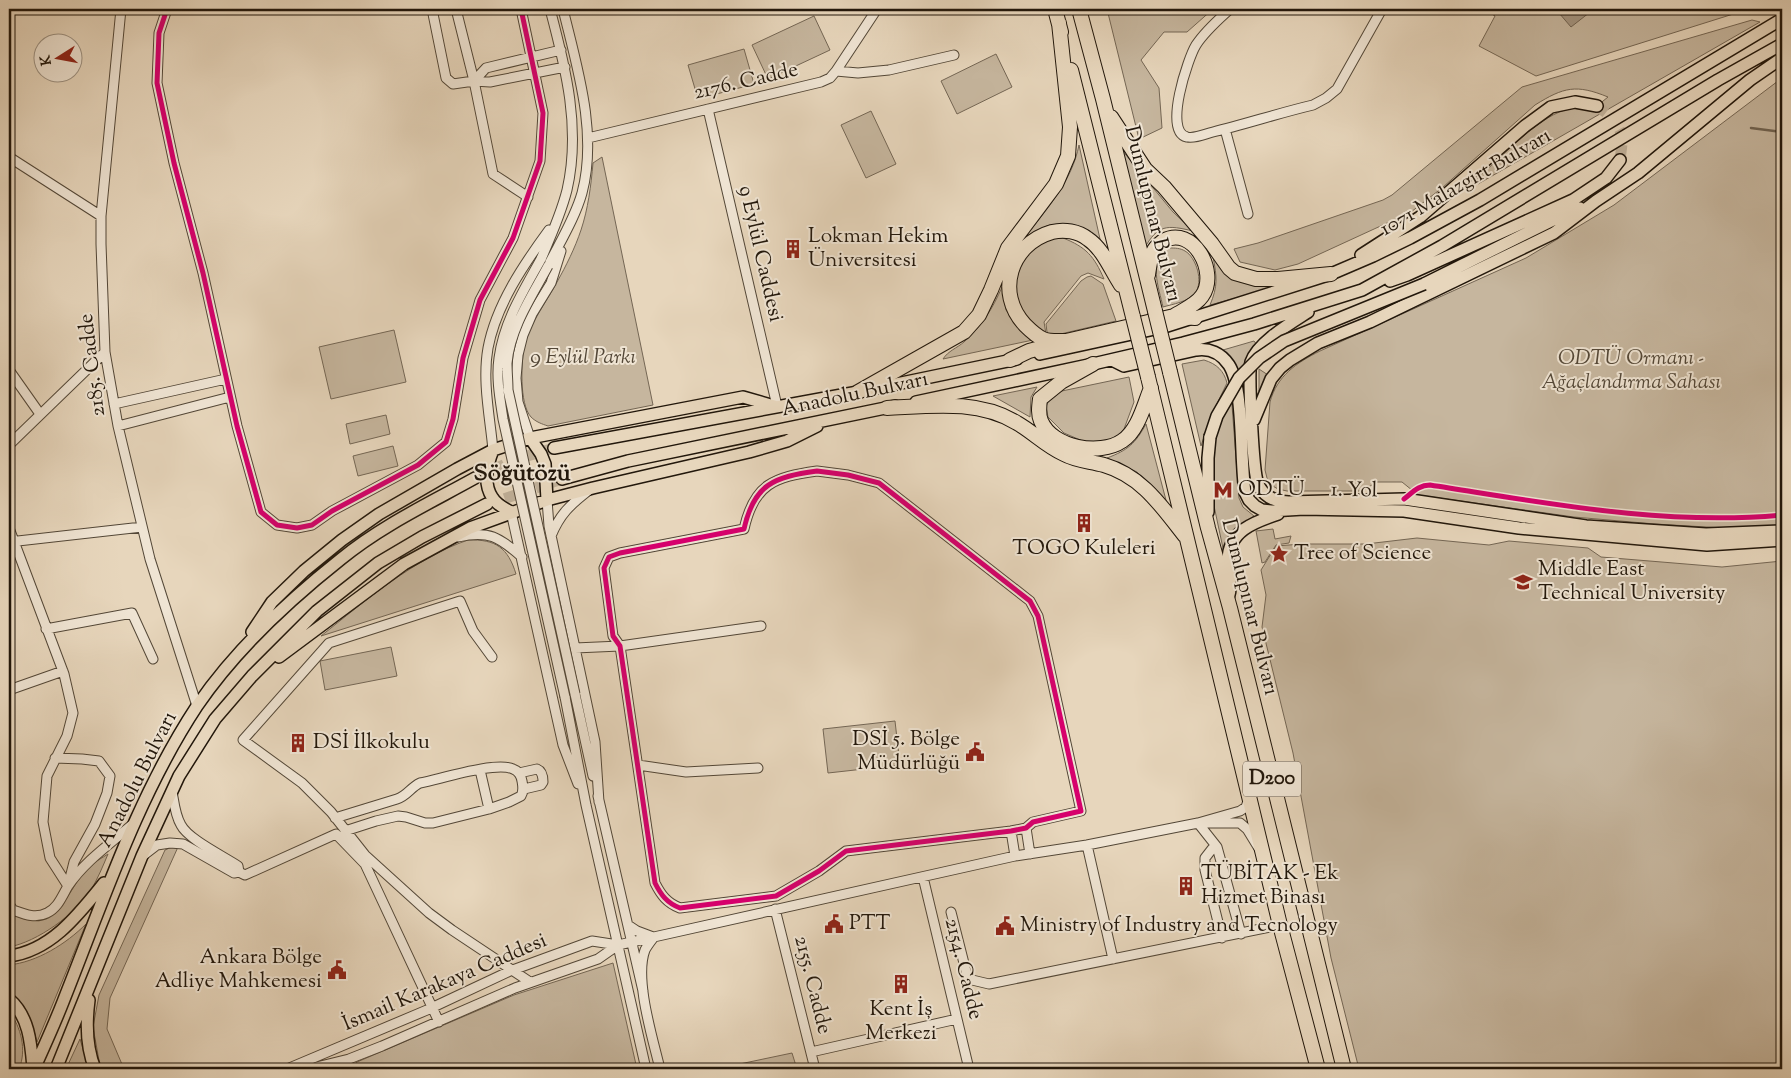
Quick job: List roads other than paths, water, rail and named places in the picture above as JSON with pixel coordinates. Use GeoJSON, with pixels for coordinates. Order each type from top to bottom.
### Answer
{"type":"FeatureCollection","features":[{"type":"Feature","properties":{"kind":"highway","name":"Dumlupınar Bulvarı"},"geometry":{"type":"LineString","coordinates":[[1055,9],[1189,541],[1280,925],[1318,1069]]}},
{"type":"Feature","properties":{"kind":"highway","name":"Dumlupınar Bulvarı"},"geometry":{"type":"LineString","coordinates":[[1079,9],[1344,1069]]}},
{"type":"Feature","properties":{"kind":"highway"},"geometry":{"type":"LineString","coordinates":[[858,392],[964,332],[979,315],[1008,248],[1056,184],[1068,156],[1070,127],[1059,24]]}},
{"type":"Feature","properties":{"kind":"highway"},"geometry":{"type":"LineString","coordinates":[[1105,107],[1146,169],[1164,187],[1229,268],[1256,279],[1331,274]]}},
{"type":"Feature","properties":{"kind":"highway"},"geometry":{"type":"LineString","coordinates":[[1066,341],[1044,339],[1036,335],[1018,317],[1011,300],[1009,280],[1015,260],[1027,244],[1040,236],[1058,231],[1075,232],[1088,239],[1098,249],[1128,298]]}},
{"type":"Feature","properties":{"kind":"highway"},"geometry":{"type":"LineString","coordinates":[[1010,360],[1029,351],[1066,341],[1174,316],[1196,303],[1205,292],[1206,273],[1199,251],[1192,244],[1180,238],[1166,240],[1158,245],[1152,253],[1147,278]]}},
{"type":"Feature","properties":{"kind":"highway"},"geometry":{"type":"LineString","coordinates":[[1174,316],[1195,318]]}},
{"type":"Feature","properties":{"kind":"highway"},"geometry":{"type":"LineString","coordinates":[[1093,364],[1061,382],[1040,399],[1038,412],[1041,423],[1064,442],[1080,448],[1094,450],[1122,442],[1131,434],[1150,383]]}},
{"type":"Feature","properties":{"kind":"highway"},"geometry":{"type":"LineString","coordinates":[[887,408],[956,405],[979,408],[1002,415],[1017,423],[1049,447],[1065,455],[1120,471],[1138,482],[1158,500],[1189,541]]}},
{"type":"Feature","properties":{"kind":"main road","name":"1071 Malazgirt Bulvarı"},"geometry":{"type":"LineString","coordinates":[[1147,331],[1195,318],[1331,274],[1373,256],[1442,221],[1782,19]]}},
{"type":"Feature","properties":{"kind":"main road","name":"1071 Malazgirt Bulvarı"},"geometry":{"type":"LineString","coordinates":[[1155,349],[1217,334],[1362,290],[1442,246],[1718,80],[1782,44]]}},
{"type":"Feature","properties":{"kind":"main road"},"geometry":{"type":"LineString","coordinates":[[1253,424],[1271,379],[1290,360],[1318,343],[1370,322],[1554,234],[1596,201],[1638,173],[1750,80],[1782,58]]}},
{"type":"Feature","properties":{"kind":"main road"},"geometry":{"type":"LineString","coordinates":[[1331,274],[1420,217],[1525,126],[1551,107],[1575,102],[1597,106]]}},
{"type":"Feature","properties":{"kind":"main road"},"geometry":{"type":"LineString","coordinates":[[1362,290],[1407,275],[1572,200],[1606,178],[1620,160]]}},
{"type":"Feature","properties":{"kind":"main road"},"geometry":{"type":"LineString","coordinates":[[1208,528],[1208,458],[1210,436],[1217,416],[1239,378],[1249,367],[1284,341],[1424,284],[1555,219],[1596,201]]}},
{"type":"Feature","properties":{"kind":"main road"},"geometry":{"type":"LineString","coordinates":[[1285,505],[1268,497],[1259,485],[1256,476],[1250,387],[1251,361],[1260,349],[1280,331],[1319,304]]}},
{"type":"Feature","properties":{"kind":"main road","name":"Anadolu Bulvarı"},"geometry":{"type":"LineString","coordinates":[[554,448],[858,392],[1147,331]]}},
{"type":"Feature","properties":{"kind":"main road"},"geometry":{"type":"LineString","coordinates":[[1207,349],[1217,334]]}},
{"type":"Feature","properties":{"kind":"main road","name":"Anadolu Bulvarı"},"geometry":{"type":"LineString","coordinates":[[562,479],[614,464],[887,408],[1155,349]]}},
{"type":"Feature","properties":{"kind":"main road"},"geometry":{"type":"LineString","coordinates":[[1112,360],[1124,366],[1207,349],[1224,359],[1230,366],[1236,388],[1240,416],[1244,482],[1249,500],[1262,510],[1285,505]]}},
{"type":"Feature","properties":{"kind":"main road"},"geometry":{"type":"LineString","coordinates":[[240,651],[272,602],[304,571],[342,540],[388,509],[493,450],[530,438],[743,397],[777,406]]}},
{"type":"Feature","properties":{"kind":"main road"},"geometry":{"type":"LineString","coordinates":[[252,676],[322,627],[365,591],[404,564],[470,528],[547,500],[749,452],[787,441],[832,419]]}},
{"type":"Feature","properties":{"kind":"main road"},"geometry":{"type":"LineString","coordinates":[[530,438],[541,454],[545,464],[547,500]]}},
{"type":"Feature","properties":{"kind":"main road"},"geometry":{"type":"LineString","coordinates":[[493,450],[487,469],[492,498],[500,506],[511,512]]}},
{"type":"Feature","properties":{"kind":"main road","name":"Anadolu Bulvarı"},"geometry":{"type":"LineString","coordinates":[[34,1069],[62,1004],[112,874],[135,822],[158,774],[197,706],[240,651],[294,599],[342,558],[376,534],[475,478]]}},
{"type":"Feature","properties":{"kind":"main road","name":"1. Yol"},"geometry":{"type":"LineString","coordinates":[[1285,505],[1304,509],[1372,505],[1404,499],[1556,527],[1707,545],[1782,540]]}},
{"type":"Feature","properties":{"kind":"main road","name":"1. Yol"},"geometry":{"type":"LineString","coordinates":[[1285,505],[1347,500],[1372,505]]}},
{"type":"Feature","properties":{"kind":"main road","name":"Anadolu Bulvarı"},"geometry":{"type":"LineString","coordinates":[[56,1069],[142,856],[179,776],[215,719],[252,676],[316,611],[378,563],[487,504]]}},
{"type":"Feature","properties":{"kind":"main road"},"geometry":{"type":"LineString","coordinates":[[1228,599],[1231,585],[1228,561],[1230,546],[1235,537],[1253,522],[1285,505]]}},
{"type":"Feature","properties":{"kind":"main road","name":"1. Yol"},"geometry":{"type":"LineString","coordinates":[[1556,527],[1586,526],[1706,534],[1782,531]]}},
{"type":"Feature","properties":{"kind":"main road"},"geometry":{"type":"LineString","coordinates":[[9,956],[20,954],[49,940],[76,918],[112,874]]}},
{"type":"Feature","properties":{"kind":"main road"},"geometry":{"type":"LineString","coordinates":[[92,980],[86,1019],[88,1044],[95,1069]]}},
{"type":"Feature","properties":{"kind":"main road"},"geometry":{"type":"LineString","coordinates":[[9,999],[22,1013],[32,1047],[34,1069]]}},
{"type":"Feature","properties":{"kind":"street","name":"2185. Cadde"},"geometry":{"type":"LineString","coordinates":[[121,9],[101,216],[105,352],[118,426],[150,558],[197,706]]}},
{"type":"Feature","properties":{"kind":"street"},"geometry":{"type":"LineString","coordinates":[[168,9],[160,33],[158,83],[174,163],[202,273],[230,397],[260,512],[277,525],[297,528],[312,525],[332,510],[418,465],[446,442],[453,419],[463,358],[480,300],[513,238],[540,161],[543,113],[521,9]]}},
{"type":"Feature","properties":{"kind":"street"},"geometry":{"type":"LineString","coordinates":[[432,9],[446,78],[454,84],[474,81],[490,82],[565,67]]}},
{"type":"Feature","properties":{"kind":"street"},"geometry":{"type":"LineString","coordinates":[[456,9],[474,81],[493,174],[528,197]]}},
{"type":"Feature","properties":{"kind":"street"},"geometry":{"type":"LineString","coordinates":[[550,9],[565,67],[572,105],[574,136],[567,190],[541,259],[513,311],[505,332],[499,359],[499,388],[503,419],[516,477],[570,695],[599,802],[660,1069]]}},
{"type":"Feature","properties":{"kind":"street"},"geometry":{"type":"LineString","coordinates":[[563,9],[574,53],[588,138],[582,194],[570,222],[511,339],[507,363],[508,390],[570,695],[586,805],[646,1069]]}},
{"type":"Feature","properties":{"kind":"street","name":"2176. Cadde"},"geometry":{"type":"LineString","coordinates":[[588,138],[821,82],[830,78],[877,9]]}},
{"type":"Feature","properties":{"kind":"street"},"geometry":{"type":"LineString","coordinates":[[1230,9],[1206,31],[1190,57],[1185,71],[1178,101],[1177,122],[1180,133],[1185,137],[1193,137],[1225,129],[1312,105],[1326,98],[1337,89],[1382,9]]}},
{"type":"Feature","properties":{"kind":"street"},"geometry":{"type":"LineString","coordinates":[[474,81],[486,68],[561,50]]}},
{"type":"Feature","properties":{"kind":"street"},"geometry":{"type":"LineString","coordinates":[[836,71],[858,73],[889,70],[954,55]]}},
{"type":"Feature","properties":{"kind":"street","name":"9 Eylül Caddesi"},"geometry":{"type":"LineString","coordinates":[[708,110],[777,406]]}},
{"type":"Feature","properties":{"kind":"street"},"geometry":{"type":"LineString","coordinates":[[1225,129],[1248,214]]}},
{"type":"Feature","properties":{"kind":"street"},"geometry":{"type":"LineString","coordinates":[[9,157],[101,216]]}},
{"type":"Feature","properties":{"kind":"street"},"geometry":{"type":"LineString","coordinates":[[493,450],[487,378],[488,347],[506,297],[532,253],[558,218]]}},
{"type":"Feature","properties":{"kind":"street"},"geometry":{"type":"LineString","coordinates":[[530,438],[518,402],[516,378],[518,355],[523,335],[550,283],[570,222]]}},
{"type":"Feature","properties":{"kind":"street"},"geometry":{"type":"LineString","coordinates":[[9,444],[105,352]]}},
{"type":"Feature","properties":{"kind":"street"},"geometry":{"type":"LineString","coordinates":[[9,370],[40,414]]}},
{"type":"Feature","properties":{"kind":"street"},"geometry":{"type":"LineString","coordinates":[[114,404],[226,379]]}},
{"type":"Feature","properties":{"kind":"street"},"geometry":{"type":"LineString","coordinates":[[118,426],[230,397]]}},
{"type":"Feature","properties":{"kind":"street"},"geometry":{"type":"LineString","coordinates":[[817,471],[848,475],[879,483],[1030,601],[1038,616],[1081,811],[1033,822],[1026,828],[1011,831],[846,851],[819,871],[776,896],[680,908],[669,904],[660,894],[655,883],[638,765],[620,646],[613,636],[606,587],[604,568],[609,557],[620,553],[744,529],[755,498],[768,484],[796,474],[817,471]]}},
{"type":"Feature","properties":{"kind":"street"},"geometry":{"type":"LineString","coordinates":[[551,536],[558,520],[571,504],[593,488]]}},
{"type":"Feature","properties":{"kind":"street"},"geometry":{"type":"LineString","coordinates":[[547,500],[547,516],[595,742],[599,802]]}},
{"type":"Feature","properties":{"kind":"street"},"geometry":{"type":"LineString","coordinates":[[511,512],[563,745],[586,805]]}},
{"type":"Feature","properties":{"kind":"street"},"geometry":{"type":"LineString","coordinates":[[11,542],[142,527]]}},
{"type":"Feature","properties":{"kind":"street"},"geometry":{"type":"LineString","coordinates":[[9,528],[11,542],[63,671],[73,713],[67,736],[47,776],[43,822],[50,858],[68,886]]}},
{"type":"Feature","properties":{"kind":"street"},"geometry":{"type":"LineString","coordinates":[[448,540],[474,533],[487,534],[500,539],[522,557]]}},
{"type":"Feature","properties":{"kind":"street"},"geometry":{"type":"LineString","coordinates":[[492,657],[473,631],[460,601],[329,643],[243,740],[302,784],[335,818],[365,855],[429,913],[530,982]]}},
{"type":"Feature","properties":{"kind":"street"},"geometry":{"type":"LineString","coordinates":[[46,628],[132,613],[153,659]]}},
{"type":"Feature","properties":{"kind":"street"},"geometry":{"type":"LineString","coordinates":[[575,648],[620,646],[761,626]]}},
{"type":"Feature","properties":{"kind":"street"},"geometry":{"type":"LineString","coordinates":[[9,690],[63,671]]}},
{"type":"Feature","properties":{"kind":"street"},"geometry":{"type":"LineString","coordinates":[[9,904],[13,910],[32,916],[47,913],[60,902],[68,886],[74,862],[94,824],[107,793],[110,776],[99,761],[55,758]]}},
{"type":"Feature","properties":{"kind":"street"},"geometry":{"type":"LineString","coordinates":[[638,765],[686,772],[758,768]]}},
{"type":"Feature","properties":{"kind":"street"},"geometry":{"type":"LineString","coordinates":[[335,818],[397,800],[405,795],[413,786],[420,783],[501,766],[512,768],[519,772],[535,768],[540,770],[543,782],[541,785],[524,789]]}},
{"type":"Feature","properties":{"kind":"street"},"geometry":{"type":"LineString","coordinates":[[480,770],[489,809]]}},
{"type":"Feature","properties":{"kind":"street"},"geometry":{"type":"LineString","coordinates":[[345,831],[398,816],[429,823],[489,809],[519,798],[523,794],[524,789],[519,772]]}},
{"type":"Feature","properties":{"kind":"street","name":"İsmail Karakaya Caddesi"},"geometry":{"type":"LineString","coordinates":[[287,1069],[432,1008],[512,970],[592,941],[618,945],[1015,856],[1087,845],[1198,823],[1240,811],[1246,807],[1249,800],[1246,777]]}},
{"type":"Feature","properties":{"kind":"street"},"geometry":{"type":"LineString","coordinates":[[172,790],[180,824],[186,834],[238,866],[240,872]]}},
{"type":"Feature","properties":{"kind":"street"},"geometry":{"type":"LineString","coordinates":[[68,886],[81,871],[135,822]]}},
{"type":"Feature","properties":{"kind":"street"},"geometry":{"type":"LineString","coordinates":[[1198,823],[1217,847],[1241,934]]}},
{"type":"Feature","properties":{"kind":"street","name":"İsmail Karakaya Caddesi"},"geometry":{"type":"LineString","coordinates":[[1198,823],[1240,823],[1247,829],[1264,857]]}},
{"type":"Feature","properties":{"kind":"street"},"geometry":{"type":"LineString","coordinates":[[1026,828],[1030,854]]}},
{"type":"Feature","properties":{"kind":"street"},"geometry":{"type":"LineString","coordinates":[[1011,831],[1015,856]]}},
{"type":"Feature","properties":{"kind":"street"},"geometry":{"type":"LineString","coordinates":[[142,856],[157,845],[183,844],[234,873],[240,872],[245,875],[336,834],[365,864],[439,1022]]}},
{"type":"Feature","properties":{"kind":"street"},"geometry":{"type":"LineString","coordinates":[[1087,845],[1113,960]]}},
{"type":"Feature","properties":{"kind":"street"},"geometry":{"type":"LineString","coordinates":[[1217,847],[1212,849],[1205,858],[1205,870],[1222,938]]}},
{"type":"Feature","properties":{"kind":"street","name":"2154. Cadde"},"geometry":{"type":"LineString","coordinates":[[923,877],[969,1069]]}},
{"type":"Feature","properties":{"kind":"street","name":"2155. Cadde"},"geometry":{"type":"LineString","coordinates":[[775,909],[815,1069]]}},
{"type":"Feature","properties":{"kind":"street"},"geometry":{"type":"LineString","coordinates":[[951,912],[968,979],[989,984],[1280,925]]}},
{"type":"Feature","properties":{"kind":"street"},"geometry":{"type":"LineString","coordinates":[[628,925],[637,931],[654,937],[645,950],[642,967],[643,991]]}},
{"type":"Feature","properties":{"kind":"street","name":"İsmail Karakaya Caddesi"},"geometry":{"type":"LineString","coordinates":[[308,1069],[349,1059],[530,982],[598,959],[618,945]]}},
{"type":"Feature","properties":{"kind":"street"},"geometry":{"type":"LineString","coordinates":[[811,1052],[957,1019]]}},
{"type":"Feature","properties":{"kind":"waterway"},"geometry":{"type":"LineString","coordinates":[[1751,128],[1782,132]]}},
{"type":"Feature","properties":{"kind":"tunnel"},"geometry":{"type":"LineString","coordinates":[[1597,106],[1613,118],[1623,136],[1620,160]]}},
{"type":"Feature","properties":{"kind":"tunnel"},"geometry":{"type":"LineString","coordinates":[[479,476],[517,459],[554,448]]}},
{"type":"Feature","properties":{"kind":"tunnel"},"geometry":{"type":"LineString","coordinates":[[489,504],[562,479]]}},
{"type":"Feature","properties":{"kind":"place","name":"Lokman Hekim Üniversitesi"},"geometry":{"type":"Point","coordinates":[793,249]}},
{"type":"Feature","properties":{"kind":"place","name":"ODTÜ"},"geometry":{"type":"Point","coordinates":[1223,490]}},
{"type":"Feature","properties":{"kind":"place","name":"TOGO Kuleleri"},"geometry":{"type":"Point","coordinates":[1084,523]}},
{"type":"Feature","properties":{"kind":"place","name":"Tree of Science"},"geometry":{"type":"Point","coordinates":[1279,554]}},
{"type":"Feature","properties":{"kind":"place","name":"Middle East Technical University"},"geometry":{"type":"Point","coordinates":[1523,582]}},
{"type":"Feature","properties":{"kind":"place","name":"DSİ İlkokulu"},"geometry":{"type":"Point","coordinates":[298,743]}},
{"type":"Feature","properties":{"kind":"place","name":"DSİ 5. Bölge Müdürlüğü"},"geometry":{"type":"Point","coordinates":[975,752]}},
{"type":"Feature","properties":{"kind":"place","name":"TÜBİTAK - Ek Hizmet Binası"},"geometry":{"type":"Point","coordinates":[1186,886]}},
{"type":"Feature","properties":{"kind":"place","name":"PTT"},"geometry":{"type":"Point","coordinates":[834,924]}},
{"type":"Feature","properties":{"kind":"place","name":"Ministry of Industry and Tecnology"},"geometry":{"type":"Point","coordinates":[1005,926]}},
{"type":"Feature","properties":{"kind":"place","name":"Ankara Bölge Adliye Mahkemesi"},"geometry":{"type":"Point","coordinates":[337,970]}},
{"type":"Feature","properties":{"kind":"place","name":"Kent İş Merkezi"},"geometry":{"type":"Point","coordinates":[901,984]}},
{"type":"Feature","properties":{"kind":"district","name":"Söğütözü"},"geometry":{"type":"Point","coordinates":[522,474]}},
{"type":"Feature","properties":{"kind":"park label","name":"9 Eylül Parkı"},"geometry":{"type":"Point","coordinates":[583,358]}},
{"type":"Feature","properties":{"kind":"park label","name":"ODTÜ Ormanı - Ağaçlandırma Sahası"},"geometry":{"type":"Point","coordinates":[1631,371]}}]}
